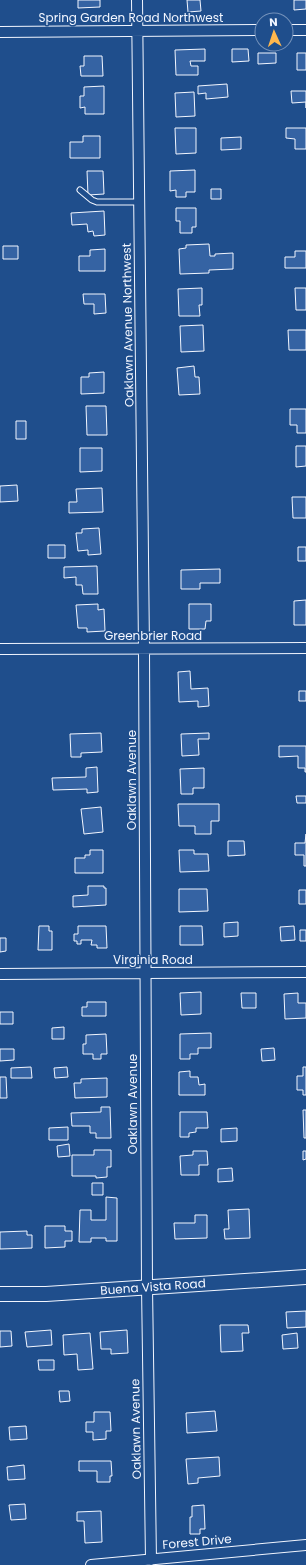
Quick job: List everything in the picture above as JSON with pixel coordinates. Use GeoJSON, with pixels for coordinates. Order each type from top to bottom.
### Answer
{"type":"FeatureCollection","features":[{"type":"Feature","properties":{"kind":"street","name":"Oaklawn Avenue Northwest"},"geometry":{"type":"LineString","coordinates":[[137,0],[144,649]]}},
{"type":"Feature","properties":{"kind":"street","name":"Spring Garden Road Northwest"},"geometry":{"type":"LineString","coordinates":[[0,32],[254,30]]}},
{"type":"Feature","properties":{"kind":"street"},"geometry":{"type":"LineString","coordinates":[[294,30],[306,30]]}},
{"type":"Feature","properties":{"kind":"street","name":"Greenbrier Road"},"geometry":{"type":"LineString","coordinates":[[0,649],[306,648]]}},
{"type":"Feature","properties":{"kind":"street","name":"Oaklawn Avenue"},"geometry":{"type":"LineString","coordinates":[[144,649],[147,1287],[151,1560]]}},
{"type":"Feature","properties":{"kind":"street","name":"Virginia Road"},"geometry":{"type":"LineString","coordinates":[[0,974],[306,972]]}},
{"type":"Feature","properties":{"kind":"street","name":"Buena Vista Road"},"geometry":{"type":"LineString","coordinates":[[0,1294],[46,1294],[306,1277]]}},
{"type":"Feature","properties":{"kind":"street","name":"Forest Drive"},"geometry":{"type":"LineString","coordinates":[[91,1565],[306,1545]]}},
{"type":"Feature","properties":{"kind":"lane"},"geometry":{"type":"LineString","coordinates":[[80,190],[92,200],[97,202],[139,202]]}},
{"type":"Feature","properties":{"kind":"building"},"geometry":{"type":"Polygon","coordinates":[[[78,0],[100,0],[100,7],[78,8],[78,0]]]}},
{"type":"Feature","properties":{"kind":"building"},"geometry":{"type":"Polygon","coordinates":[[[187,0],[200,0],[201,11],[188,12],[187,0]]]}},
{"type":"Feature","properties":{"kind":"building"},"geometry":{"type":"Polygon","coordinates":[[[294,0],[306,0],[306,9],[294,10],[294,0]]]}},
{"type":"Feature","properties":{"kind":"building"},"geometry":{"type":"Polygon","coordinates":[[[205,49],[205,61],[190,61],[191,66],[198,66],[198,75],[176,75],[175,50],[205,49]]]}},
{"type":"Feature","properties":{"kind":"building"},"geometry":{"type":"Polygon","coordinates":[[[232,49],[248,49],[249,61],[232,62],[232,49]]]}},
{"type":"Feature","properties":{"kind":"building"},"geometry":{"type":"Polygon","coordinates":[[[258,53],[276,53],[276,63],[258,64],[258,53]]]}},
{"type":"Feature","properties":{"kind":"building"},"geometry":{"type":"Polygon","coordinates":[[[297,53],[306,53],[306,70],[297,70],[297,53]]]}},
{"type":"Feature","properties":{"kind":"building"},"geometry":{"type":"Polygon","coordinates":[[[84,56],[102,56],[103,76],[81,76],[80,66],[84,66],[84,56]]]}},
{"type":"Feature","properties":{"kind":"building"},"geometry":{"type":"Polygon","coordinates":[[[227,84],[228,97],[206,99],[206,93],[198,94],[198,86],[227,84]]]}},
{"type":"Feature","properties":{"kind":"building"},"geometry":{"type":"Polygon","coordinates":[[[104,86],[104,114],[85,114],[85,107],[80,108],[80,96],[84,96],[84,87],[104,86]]]}},
{"type":"Feature","properties":{"kind":"building"},"geometry":{"type":"Polygon","coordinates":[[[291,91],[306,91],[306,102],[292,103],[291,91]]]}},
{"type":"Feature","properties":{"kind":"building"},"geometry":{"type":"Polygon","coordinates":[[[194,92],[195,116],[176,117],[175,93],[194,92]]]}},
{"type":"Feature","properties":{"kind":"building"},"geometry":{"type":"Polygon","coordinates":[[[175,128],[196,128],[196,153],[176,154],[175,128]]]}},
{"type":"Feature","properties":{"kind":"building"},"geometry":{"type":"Polygon","coordinates":[[[286,128],[306,128],[306,149],[295,149],[295,139],[286,138],[286,128]]]}},
{"type":"Feature","properties":{"kind":"building"},"geometry":{"type":"Polygon","coordinates":[[[83,136],[100,136],[100,158],[70,158],[70,142],[83,142],[83,136]]]}},
{"type":"Feature","properties":{"kind":"building"},"geometry":{"type":"Polygon","coordinates":[[[241,137],[241,149],[221,150],[221,138],[241,137]]]}},
{"type":"Feature","properties":{"kind":"building"},"geometry":{"type":"Polygon","coordinates":[[[195,170],[195,192],[186,192],[186,197],[176,197],[176,190],[170,191],[170,171],[195,170]]]}},
{"type":"Feature","properties":{"kind":"building"},"geometry":{"type":"Polygon","coordinates":[[[87,171],[103,171],[104,194],[88,195],[87,171]]]}},
{"type":"Feature","properties":{"kind":"building"},"geometry":{"type":"Polygon","coordinates":[[[211,189],[221,189],[221,199],[211,199],[211,189]]]}},
{"type":"Feature","properties":{"kind":"building"},"geometry":{"type":"Polygon","coordinates":[[[176,208],[196,208],[196,227],[192,227],[192,233],[180,233],[180,221],[176,221],[176,208]]]}},
{"type":"Feature","properties":{"kind":"building"},"geometry":{"type":"Polygon","coordinates":[[[104,211],[105,235],[94,236],[93,231],[88,232],[87,224],[72,225],[71,213],[104,211]]]}},
{"type":"Feature","properties":{"kind":"building"},"geometry":{"type":"Polygon","coordinates":[[[209,244],[210,256],[215,256],[215,254],[233,253],[233,269],[209,270],[209,273],[180,274],[179,249],[186,248],[186,245],[209,244]]]}},
{"type":"Feature","properties":{"kind":"building"},"geometry":{"type":"Polygon","coordinates":[[[3,246],[18,246],[18,259],[3,259],[3,246]]]}},
{"type":"Feature","properties":{"kind":"building"},"geometry":{"type":"Polygon","coordinates":[[[105,249],[105,271],[79,271],[79,256],[90,256],[90,250],[105,249]]]}},
{"type":"Feature","properties":{"kind":"building"},"geometry":{"type":"Polygon","coordinates":[[[295,251],[306,251],[306,268],[285,268],[285,257],[295,257],[295,251]]]}},
{"type":"Feature","properties":{"kind":"building"},"geometry":{"type":"Polygon","coordinates":[[[202,288],[202,305],[199,305],[200,316],[179,316],[178,289],[202,288]]]}},
{"type":"Feature","properties":{"kind":"building"},"geometry":{"type":"Polygon","coordinates":[[[295,288],[306,288],[306,310],[296,310],[295,288]]]}},
{"type":"Feature","properties":{"kind":"building"},"geometry":{"type":"Polygon","coordinates":[[[83,294],[105,294],[106,313],[94,314],[94,304],[84,304],[83,294]]]}},
{"type":"Feature","properties":{"kind":"building"},"geometry":{"type":"Polygon","coordinates":[[[203,325],[204,351],[181,352],[180,326],[203,325]]]}},
{"type":"Feature","properties":{"kind":"building"},"geometry":{"type":"Polygon","coordinates":[[[288,330],[306,330],[306,350],[289,350],[288,330]]]}},
{"type":"Feature","properties":{"kind":"building"},"geometry":{"type":"Polygon","coordinates":[[[194,366],[195,377],[199,377],[200,394],[179,395],[177,368],[194,366]]]}},
{"type":"Feature","properties":{"kind":"building"},"geometry":{"type":"Polygon","coordinates":[[[104,372],[104,393],[81,394],[81,377],[89,377],[89,373],[104,372]]]}},
{"type":"Feature","properties":{"kind":"building"},"geometry":{"type":"Polygon","coordinates":[[[86,406],[106,406],[107,435],[87,435],[86,406]]]}},
{"type":"Feature","properties":{"kind":"building"},"geometry":{"type":"Polygon","coordinates":[[[290,409],[306,409],[306,433],[297,433],[297,425],[290,425],[290,409]]]}},
{"type":"Feature","properties":{"kind":"building"},"geometry":{"type":"Polygon","coordinates":[[[16,421],[26,421],[26,439],[16,439],[16,421]]]}},
{"type":"Feature","properties":{"kind":"building"},"geometry":{"type":"Polygon","coordinates":[[[296,446],[306,446],[306,466],[296,467],[296,446]]]}},
{"type":"Feature","properties":{"kind":"building"},"geometry":{"type":"Polygon","coordinates":[[[80,448],[102,448],[102,471],[80,472],[80,448]]]}},
{"type":"Feature","properties":{"kind":"building"},"geometry":{"type":"Polygon","coordinates":[[[17,485],[18,501],[0,502],[0,486],[17,485]]]}},
{"type":"Feature","properties":{"kind":"building"},"geometry":{"type":"Polygon","coordinates":[[[102,488],[103,512],[69,513],[69,502],[77,502],[76,489],[102,488]]]}},
{"type":"Feature","properties":{"kind":"building"},"geometry":{"type":"Polygon","coordinates":[[[292,497],[306,497],[306,518],[293,518],[292,497]]]}},
{"type":"Feature","properties":{"kind":"building"},"geometry":{"type":"Polygon","coordinates":[[[99,528],[101,554],[88,555],[88,550],[78,551],[76,533],[82,533],[82,529],[99,528]]]}},
{"type":"Feature","properties":{"kind":"building"},"geometry":{"type":"Polygon","coordinates":[[[48,545],[65,545],[65,558],[48,558],[48,545]]]}},
{"type":"Feature","properties":{"kind":"building"},"geometry":{"type":"Polygon","coordinates":[[[298,547],[306,547],[306,561],[298,561],[298,547]]]}},
{"type":"Feature","properties":{"kind":"building"},"geometry":{"type":"Polygon","coordinates":[[[97,566],[98,594],[83,594],[82,585],[76,585],[76,577],[64,578],[64,567],[97,566]]]}},
{"type":"Feature","properties":{"kind":"building"},"geometry":{"type":"Polygon","coordinates":[[[220,569],[220,583],[200,583],[200,589],[181,589],[181,570],[220,569]]]}},
{"type":"Feature","properties":{"kind":"building"},"geometry":{"type":"Polygon","coordinates":[[[306,600],[306,625],[294,625],[294,601],[306,600]]]}},
{"type":"Feature","properties":{"kind":"building"},"geometry":{"type":"Polygon","coordinates":[[[98,604],[98,610],[104,609],[105,631],[87,632],[87,628],[78,628],[76,605],[98,604]]]}},
{"type":"Feature","properties":{"kind":"building"},"geometry":{"type":"Polygon","coordinates":[[[189,604],[211,604],[211,621],[206,621],[205,629],[189,629],[189,604]]]}},
{"type":"Feature","properties":{"kind":"building"},"geometry":{"type":"Polygon","coordinates":[[[190,671],[191,689],[208,688],[209,706],[198,707],[198,701],[179,702],[178,672],[190,671]]]}},
{"type":"Feature","properties":{"kind":"building"},"geometry":{"type":"Polygon","coordinates":[[[299,691],[306,691],[306,701],[299,701],[299,691]]]}},
{"type":"Feature","properties":{"kind":"building"},"geometry":{"type":"Polygon","coordinates":[[[101,733],[102,752],[81,753],[81,757],[71,757],[70,734],[101,733]]]}},
{"type":"Feature","properties":{"kind":"building"},"geometry":{"type":"Polygon","coordinates":[[[209,733],[209,739],[198,739],[199,755],[182,756],[181,734],[209,733]]]}},
{"type":"Feature","properties":{"kind":"building"},"geometry":{"type":"Polygon","coordinates":[[[279,746],[306,746],[306,772],[305,768],[298,768],[298,756],[279,757],[279,746]]]}},
{"type":"Feature","properties":{"kind":"building"},"geometry":{"type":"Polygon","coordinates":[[[97,767],[98,792],[87,793],[87,789],[53,790],[52,778],[86,777],[86,768],[97,767]]]}},
{"type":"Feature","properties":{"kind":"building"},"geometry":{"type":"Polygon","coordinates":[[[204,768],[204,788],[193,788],[193,794],[181,794],[180,769],[204,768]]]}},
{"type":"Feature","properties":{"kind":"building"},"geometry":{"type":"Polygon","coordinates":[[[296,796],[306,796],[306,803],[297,803],[296,796]]]}},
{"type":"Feature","properties":{"kind":"building"},"geometry":{"type":"Polygon","coordinates":[[[178,804],[219,804],[219,821],[211,821],[211,834],[195,834],[195,826],[179,826],[178,804]]]}},
{"type":"Feature","properties":{"kind":"building"},"geometry":{"type":"Polygon","coordinates":[[[101,807],[103,832],[84,834],[81,809],[101,807]]]}},
{"type":"Feature","properties":{"kind":"building"},"geometry":{"type":"Polygon","coordinates":[[[306,834],[306,866],[304,866],[304,855],[295,855],[295,843],[305,843],[306,834]]]}},
{"type":"Feature","properties":{"kind":"building"},"geometry":{"type":"Polygon","coordinates":[[[228,841],[244,841],[245,855],[228,856],[228,841]]]}},
{"type":"Feature","properties":{"kind":"building"},"geometry":{"type":"Polygon","coordinates":[[[90,850],[103,850],[103,873],[75,873],[75,858],[85,858],[85,855],[90,855],[90,850]]]}},
{"type":"Feature","properties":{"kind":"building"},"geometry":{"type":"Polygon","coordinates":[[[179,850],[194,850],[194,854],[208,854],[209,871],[180,872],[179,850]]]}},
{"type":"Feature","properties":{"kind":"building"},"geometry":{"type":"Polygon","coordinates":[[[88,886],[104,886],[104,888],[106,888],[106,905],[73,907],[73,896],[88,895],[88,886]]]}},
{"type":"Feature","properties":{"kind":"building"},"geometry":{"type":"Polygon","coordinates":[[[179,889],[207,889],[208,911],[179,912],[179,889]]]}},
{"type":"Feature","properties":{"kind":"building"},"geometry":{"type":"Polygon","coordinates":[[[299,890],[306,890],[306,904],[299,904],[299,890]]]}},
{"type":"Feature","properties":{"kind":"building"},"geometry":{"type":"Polygon","coordinates":[[[238,922],[238,936],[224,937],[224,923],[238,922]]]}},
{"type":"Feature","properties":{"kind":"building"},"geometry":{"type":"Polygon","coordinates":[[[39,926],[49,926],[49,931],[52,931],[52,950],[38,950],[39,926]]]}},
{"type":"Feature","properties":{"kind":"building"},"geometry":{"type":"Polygon","coordinates":[[[78,926],[106,926],[107,948],[97,948],[97,945],[91,945],[92,940],[81,940],[81,944],[77,944],[77,941],[74,941],[74,934],[78,934],[78,926]]]}},
{"type":"Feature","properties":{"kind":"building"},"geometry":{"type":"Polygon","coordinates":[[[180,926],[202,926],[203,945],[180,945],[180,926]]]}},
{"type":"Feature","properties":{"kind":"building"},"geometry":{"type":"Polygon","coordinates":[[[294,926],[295,940],[281,941],[280,927],[294,926]]]}},
{"type":"Feature","properties":{"kind":"building"},"geometry":{"type":"Polygon","coordinates":[[[300,930],[306,930],[306,941],[300,941],[300,930]]]}},
{"type":"Feature","properties":{"kind":"building"},"geometry":{"type":"Polygon","coordinates":[[[0,938],[6,938],[6,951],[0,952],[0,938]]]}},
{"type":"Feature","properties":{"kind":"building"},"geometry":{"type":"Polygon","coordinates":[[[201,992],[201,1014],[181,1015],[180,993],[201,992]]]}},
{"type":"Feature","properties":{"kind":"building"},"geometry":{"type":"Polygon","coordinates":[[[241,993],[256,993],[256,1008],[242,1008],[241,993]]]}},
{"type":"Feature","properties":{"kind":"building"},"geometry":{"type":"Polygon","coordinates":[[[298,993],[298,1003],[306,1003],[306,1018],[285,1019],[284,994],[298,993]]]}},
{"type":"Feature","properties":{"kind":"building"},"geometry":{"type":"Polygon","coordinates":[[[87,1002],[106,1002],[106,1016],[82,1016],[82,1007],[87,1007],[87,1002]]]}},
{"type":"Feature","properties":{"kind":"building"},"geometry":{"type":"Polygon","coordinates":[[[0,1012],[13,1012],[13,1024],[0,1024],[0,1012]]]}},
{"type":"Feature","properties":{"kind":"building"},"geometry":{"type":"Polygon","coordinates":[[[64,1027],[64,1039],[52,1039],[52,1028],[64,1027]]]}},
{"type":"Feature","properties":{"kind":"building"},"geometry":{"type":"Polygon","coordinates":[[[211,1033],[211,1048],[198,1048],[198,1054],[190,1054],[190,1059],[180,1059],[180,1034],[211,1033]]]}},
{"type":"Feature","properties":{"kind":"building"},"geometry":{"type":"Polygon","coordinates":[[[106,1034],[107,1054],[101,1054],[101,1059],[93,1059],[93,1054],[83,1054],[83,1044],[86,1044],[86,1035],[106,1034]]]}},
{"type":"Feature","properties":{"kind":"building"},"geometry":{"type":"Polygon","coordinates":[[[274,1048],[275,1060],[262,1061],[261,1049],[274,1048]]]}},
{"type":"Feature","properties":{"kind":"building"},"geometry":{"type":"Polygon","coordinates":[[[0,1049],[14,1049],[14,1060],[0,1061],[0,1049]]]}},
{"type":"Feature","properties":{"kind":"building"},"geometry":{"type":"Polygon","coordinates":[[[31,1067],[32,1078],[11,1078],[11,1068],[31,1067]]]}},
{"type":"Feature","properties":{"kind":"building"},"geometry":{"type":"Polygon","coordinates":[[[67,1067],[68,1077],[55,1078],[54,1068],[67,1067]]]}},
{"type":"Feature","properties":{"kind":"building"},"geometry":{"type":"Polygon","coordinates":[[[303,1067],[306,1067],[306,1095],[303,1095],[303,1090],[297,1090],[297,1076],[303,1076],[303,1067]]]}},
{"type":"Feature","properties":{"kind":"building"},"geometry":{"type":"Polygon","coordinates":[[[190,1071],[190,1077],[198,1077],[199,1085],[205,1084],[205,1095],[179,1095],[179,1072],[190,1071]]]}},
{"type":"Feature","properties":{"kind":"building"},"geometry":{"type":"Polygon","coordinates":[[[0,1077],[6,1077],[7,1098],[0,1098],[0,1077]]]}},
{"type":"Feature","properties":{"kind":"building"},"geometry":{"type":"Polygon","coordinates":[[[107,1078],[107,1097],[75,1098],[74,1083],[81,1083],[81,1079],[107,1078]]]}},
{"type":"Feature","properties":{"kind":"building"},"geometry":{"type":"Polygon","coordinates":[[[101,1107],[110,1107],[111,1138],[96,1138],[96,1133],[90,1133],[90,1126],[72,1126],[71,1113],[101,1112],[101,1107]]]}},
{"type":"Feature","properties":{"kind":"building"},"geometry":{"type":"Polygon","coordinates":[[[303,1110],[306,1110],[306,1138],[304,1138],[303,1110]]]}},
{"type":"Feature","properties":{"kind":"building"},"geometry":{"type":"Polygon","coordinates":[[[180,1112],[207,1112],[208,1128],[196,1128],[196,1132],[189,1133],[189,1137],[180,1137],[180,1112]]]}},
{"type":"Feature","properties":{"kind":"building"},"geometry":{"type":"Polygon","coordinates":[[[68,1127],[68,1140],[49,1140],[49,1128],[68,1127]]]}},
{"type":"Feature","properties":{"kind":"building"},"geometry":{"type":"Polygon","coordinates":[[[237,1128],[237,1141],[221,1142],[221,1129],[237,1128]]]}},
{"type":"Feature","properties":{"kind":"building"},"geometry":{"type":"Polygon","coordinates":[[[69,1144],[70,1156],[58,1157],[57,1146],[69,1144]]]}},
{"type":"Feature","properties":{"kind":"building"},"geometry":{"type":"Polygon","coordinates":[[[94,1150],[111,1150],[111,1167],[107,1167],[107,1177],[96,1178],[96,1176],[72,1176],[72,1155],[94,1155],[94,1150]]]}},
{"type":"Feature","properties":{"kind":"building"},"geometry":{"type":"Polygon","coordinates":[[[193,1151],[207,1151],[208,1165],[199,1165],[199,1175],[181,1175],[180,1156],[193,1155],[193,1151]]]}},
{"type":"Feature","properties":{"kind":"building"},"geometry":{"type":"Polygon","coordinates":[[[303,1151],[306,1151],[306,1159],[303,1160],[303,1151]]]}},
{"type":"Feature","properties":{"kind":"building"},"geometry":{"type":"Polygon","coordinates":[[[232,1168],[233,1181],[218,1182],[218,1169],[232,1168]]]}},
{"type":"Feature","properties":{"kind":"building"},"geometry":{"type":"Polygon","coordinates":[[[92,1183],[103,1183],[103,1195],[92,1195],[92,1183]]]}},
{"type":"Feature","properties":{"kind":"building"},"geometry":{"type":"Polygon","coordinates":[[[106,1197],[117,1198],[117,1241],[106,1241],[106,1238],[91,1238],[91,1242],[79,1242],[80,1210],[91,1210],[91,1220],[106,1220],[106,1197]]]}},
{"type":"Feature","properties":{"kind":"building"},"geometry":{"type":"Polygon","coordinates":[[[249,1209],[250,1238],[225,1239],[224,1229],[229,1229],[228,1210],[249,1209]]]}},
{"type":"Feature","properties":{"kind":"building"},"geometry":{"type":"Polygon","coordinates":[[[195,1215],[207,1215],[207,1238],[175,1239],[174,1223],[195,1223],[195,1215]]]}},
{"type":"Feature","properties":{"kind":"building"},"geometry":{"type":"Polygon","coordinates":[[[45,1226],[65,1226],[65,1231],[72,1231],[72,1241],[65,1241],[65,1247],[45,1248],[45,1226]]]}},
{"type":"Feature","properties":{"kind":"building"},"geometry":{"type":"Polygon","coordinates":[[[27,1231],[27,1235],[32,1235],[32,1248],[0,1249],[0,1232],[27,1231]]]}},
{"type":"Feature","properties":{"kind":"building"},"geometry":{"type":"Polygon","coordinates":[[[306,1311],[306,1327],[287,1328],[286,1312],[306,1311]]]}},
{"type":"Feature","properties":{"kind":"building"},"geometry":{"type":"Polygon","coordinates":[[[220,1325],[248,1325],[249,1333],[242,1333],[243,1351],[221,1352],[220,1325]]]}},
{"type":"Feature","properties":{"kind":"building"},"geometry":{"type":"Polygon","coordinates":[[[51,1330],[52,1345],[27,1347],[25,1332],[51,1330]]]}},
{"type":"Feature","properties":{"kind":"building"},"geometry":{"type":"Polygon","coordinates":[[[127,1330],[128,1353],[111,1354],[111,1349],[101,1349],[100,1332],[127,1330]]]}},
{"type":"Feature","properties":{"kind":"building"},"geometry":{"type":"Polygon","coordinates":[[[0,1331],[11,1331],[12,1346],[0,1347],[0,1331]]]}},
{"type":"Feature","properties":{"kind":"building"},"geometry":{"type":"Polygon","coordinates":[[[90,1333],[93,1369],[78,1370],[77,1354],[64,1355],[63,1335],[90,1333]]]}},
{"type":"Feature","properties":{"kind":"building"},"geometry":{"type":"Polygon","coordinates":[[[297,1333],[298,1348],[283,1349],[282,1335],[297,1333]]]}},
{"type":"Feature","properties":{"kind":"building"},"geometry":{"type":"Polygon","coordinates":[[[38,1360],[54,1360],[54,1370],[39,1370],[38,1360]]]}},
{"type":"Feature","properties":{"kind":"building"},"geometry":{"type":"Polygon","coordinates":[[[59,1391],[69,1391],[70,1401],[60,1402],[59,1391]]]}},
{"type":"Feature","properties":{"kind":"building"},"geometry":{"type":"Polygon","coordinates":[[[215,1411],[217,1431],[187,1433],[186,1413],[215,1411]]]}},
{"type":"Feature","properties":{"kind":"building"},"geometry":{"type":"Polygon","coordinates":[[[94,1412],[110,1412],[111,1431],[106,1431],[106,1439],[93,1440],[93,1432],[86,1432],[86,1422],[94,1422],[94,1412]]]}},
{"type":"Feature","properties":{"kind":"building"},"geometry":{"type":"Polygon","coordinates":[[[26,1426],[27,1439],[10,1440],[9,1427],[26,1426]]]}},
{"type":"Feature","properties":{"kind":"building"},"geometry":{"type":"Polygon","coordinates":[[[219,1457],[220,1476],[198,1478],[198,1483],[188,1484],[186,1459],[219,1457]]]}},
{"type":"Feature","properties":{"kind":"building"},"geometry":{"type":"Polygon","coordinates":[[[79,1461],[111,1461],[112,1476],[110,1476],[110,1482],[97,1482],[97,1471],[79,1471],[79,1461]]]}},
{"type":"Feature","properties":{"kind":"building"},"geometry":{"type":"Polygon","coordinates":[[[24,1465],[25,1479],[8,1480],[7,1467],[24,1465]]]}},
{"type":"Feature","properties":{"kind":"building"},"geometry":{"type":"Polygon","coordinates":[[[25,1504],[26,1519],[11,1520],[9,1505],[25,1504]]]}},
{"type":"Feature","properties":{"kind":"building"},"geometry":{"type":"Polygon","coordinates":[[[204,1505],[205,1529],[200,1529],[200,1534],[190,1534],[190,1517],[192,1517],[192,1506],[204,1505]]]}},
{"type":"Feature","properties":{"kind":"building"},"geometry":{"type":"Polygon","coordinates":[[[101,1511],[102,1542],[85,1543],[84,1521],[77,1521],[77,1512],[101,1511]]]}}]}
